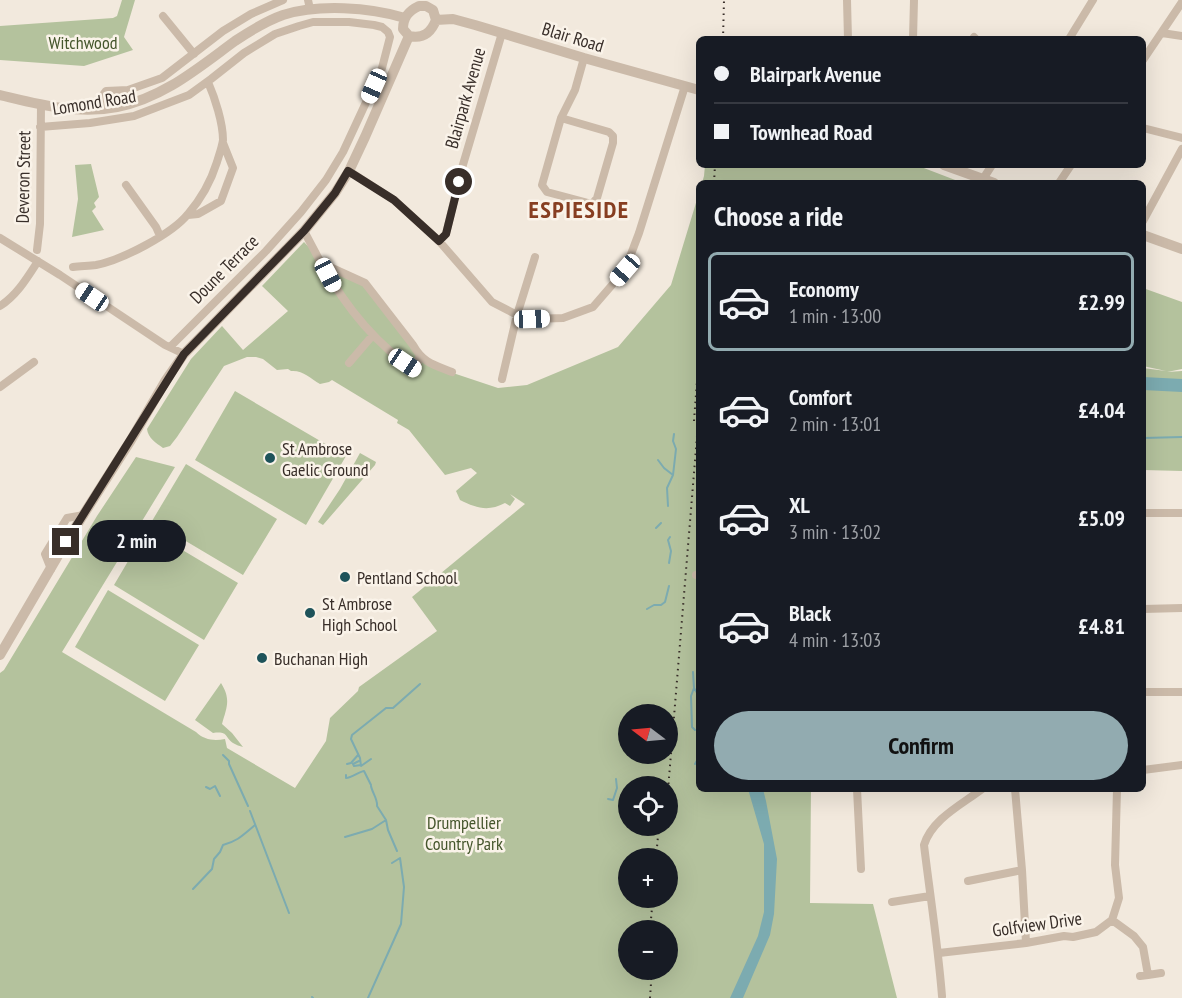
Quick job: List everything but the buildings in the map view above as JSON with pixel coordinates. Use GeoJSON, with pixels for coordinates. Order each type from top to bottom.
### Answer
{"type":"FeatureCollection","features":[{"type":"Feature","properties":{"kind":"street","name":"Lomond Road"},"geometry":{"type":"LineString","coordinates":[[104,108],[103,95],[106,92],[128,90],[162,78],[223,31],[251,14],[283,0]]}},
{"type":"Feature","properties":{"kind":"street"},"geometry":{"type":"LineString","coordinates":[[847,0],[848,36]]}},
{"type":"Feature","properties":{"kind":"street"},"geometry":{"type":"LineString","coordinates":[[913,36],[914,0]]}},
{"type":"Feature","properties":{"kind":"street"},"geometry":{"type":"LineString","coordinates":[[1071,36],[1093,0]]}},
{"type":"Feature","properties":{"kind":"street"},"geometry":{"type":"LineString","coordinates":[[1146,56],[1182,2]]}},
{"type":"Feature","properties":{"kind":"street"},"geometry":{"type":"LineString","coordinates":[[424,3],[433,10],[436,20],[431,30],[419,37],[409,36],[403,30],[405,18],[424,3]]}},
{"type":"Feature","properties":{"kind":"street","name":"Lomond Road"},"geometry":{"type":"LineString","coordinates":[[0,94],[67,109],[90,110],[116,107],[141,100],[168,88],[202,67],[250,31],[309,5],[376,11],[405,18]]}},
{"type":"Feature","properties":{"kind":"street"},"geometry":{"type":"LineString","coordinates":[[163,16],[194,54]]}},
{"type":"Feature","properties":{"kind":"street","name":"Blair Road"},"geometry":{"type":"LineString","coordinates":[[436,20],[453,19],[696,89]]}},
{"type":"Feature","properties":{"kind":"street","name":"Lomond Road"},"geometry":{"type":"LineString","coordinates":[[40,127],[90,123],[134,116],[189,95],[244,53],[275,34],[313,22],[350,22],[374,25],[386,29],[390,37]]}},
{"type":"Feature","properties":{"kind":"street","name":"Blairpark Avenue"},"geometry":{"type":"LineString","coordinates":[[439,241],[446,234],[462,168],[502,33]]}},
{"type":"Feature","properties":{"kind":"street"},"geometry":{"type":"LineString","coordinates":[[1162,33],[1182,36]]}},
{"type":"Feature","properties":{"kind":"street"},"geometry":{"type":"LineString","coordinates":[[0,656],[166,380],[184,354],[304,231],[335,193],[365,137],[409,36]]}},
{"type":"Feature","properties":{"kind":"street","name":"Doune Terrace"},"geometry":{"type":"LineString","coordinates":[[170,347],[266,251],[326,180],[344,152],[382,68],[390,37]]}},
{"type":"Feature","properties":{"kind":"street"},"geometry":{"type":"LineString","coordinates":[[236,41],[244,53]]}},
{"type":"Feature","properties":{"kind":"street"},"geometry":{"type":"LineString","coordinates":[[561,118],[609,132],[613,136],[597,198],[592,204],[547,192],[543,187],[561,118],[576,90],[585,58]]}},
{"type":"Feature","properties":{"kind":"street"},"geometry":{"type":"LineString","coordinates":[[188,215],[198,214],[221,201],[233,168],[225,150],[219,116],[208,82]]}},
{"type":"Feature","properties":{"kind":"street"},"geometry":{"type":"LineString","coordinates":[[348,171],[394,200],[439,241],[492,302],[517,315],[532,319],[564,318],[593,307],[625,270],[639,233],[685,86]]}},
{"type":"Feature","properties":{"kind":"street","name":"Deveron Street"},"geometry":{"type":"LineString","coordinates":[[37,250],[40,224],[41,105]]}},
{"type":"Feature","properties":{"kind":"street"},"geometry":{"type":"LineString","coordinates":[[1146,129],[1182,138]]}},
{"type":"Feature","properties":{"kind":"street"},"geometry":{"type":"LineString","coordinates":[[73,267],[97,265],[125,255],[177,225],[188,215],[205,189],[213,173],[223,140]]}},
{"type":"Feature","properties":{"kind":"street"},"geometry":{"type":"LineString","coordinates":[[1146,215],[1182,149]]}},
{"type":"Feature","properties":{"kind":"street"},"geometry":{"type":"LineString","coordinates":[[952,168],[982,180]]}},
{"type":"Feature","properties":{"kind":"street"},"geometry":{"type":"LineString","coordinates":[[126,185],[160,236]]}},
{"type":"Feature","properties":{"kind":"street"},"geometry":{"type":"LineString","coordinates":[[301,212],[311,220]]}},
{"type":"Feature","properties":{"kind":"street"},"geometry":{"type":"LineString","coordinates":[[304,231],[335,288],[373,335],[416,370],[419,357]]}},
{"type":"Feature","properties":{"kind":"street"},"geometry":{"type":"LineString","coordinates":[[1146,236],[1182,249]]}},
{"type":"Feature","properties":{"kind":"street"},"geometry":{"type":"LineString","coordinates":[[0,238],[146,333],[184,354]]}},
{"type":"Feature","properties":{"kind":"street"},"geometry":{"type":"LineString","coordinates":[[502,378],[517,315],[535,257]]}},
{"type":"Feature","properties":{"kind":"street"},"geometry":{"type":"LineString","coordinates":[[0,306],[8,301],[26,280],[38,261]]}},
{"type":"Feature","properties":{"kind":"street"},"geometry":{"type":"LineString","coordinates":[[321,263],[365,283],[419,357],[452,372]]}},
{"type":"Feature","properties":{"kind":"street"},"geometry":{"type":"LineString","coordinates":[[350,363],[373,335]]}},
{"type":"Feature","properties":{"kind":"street"},"geometry":{"type":"LineString","coordinates":[[0,387],[34,362]]}},
{"type":"Feature","properties":{"kind":"street"},"geometry":{"type":"LineString","coordinates":[[1146,513],[1182,513]]}},
{"type":"Feature","properties":{"kind":"street"},"geometry":{"type":"LineString","coordinates":[[1146,609],[1182,608]]}},
{"type":"Feature","properties":{"kind":"street"},"geometry":{"type":"LineString","coordinates":[[1146,692],[1182,692]]}},
{"type":"Feature","properties":{"kind":"street"},"geometry":{"type":"LineString","coordinates":[[1146,770],[1182,765]]}},
{"type":"Feature","properties":{"kind":"street"},"geometry":{"type":"LineString","coordinates":[[857,792],[861,869]]}},
{"type":"Feature","properties":{"kind":"street"},"geometry":{"type":"LineString","coordinates":[[942,996],[939,953],[924,845],[935,824],[978,792]]}},
{"type":"Feature","properties":{"kind":"street"},"geometry":{"type":"LineString","coordinates":[[1015,792],[1026,944]]}},
{"type":"Feature","properties":{"kind":"street"},"geometry":{"type":"LineString","coordinates":[[1117,792],[1114,844],[1119,898],[1112,920],[1134,936],[1143,947],[1144,976],[1161,973]]}},
{"type":"Feature","properties":{"kind":"street"},"geometry":{"type":"LineString","coordinates":[[968,881],[1022,870]]}},
{"type":"Feature","properties":{"kind":"street"},"geometry":{"type":"LineString","coordinates":[[892,902],[930,896]]}},
{"type":"Feature","properties":{"kind":"street","name":"Golfview Drive"},"geometry":{"type":"LineString","coordinates":[[939,953],[1026,944],[1064,936],[1073,937],[1096,932],[1112,920]]}},
{"type":"Feature","properties":{"kind":"green space","name":"Witchwood"},"geometry":{"type":"Polygon","coordinates":[[[122,0],[135,0],[124,37],[133,50],[84,66],[0,60],[0,26],[113,18],[117,16],[122,0]]]}},
{"type":"Feature","properties":{"kind":"green space"},"geometry":{"type":"Polygon","coordinates":[[[91,164],[99,197],[92,211],[104,230],[72,237],[78,199],[75,165],[91,164]]]}},
{"type":"Feature","properties":{"kind":"green space"},"geometry":{"type":"Polygon","coordinates":[[[705,168],[924,168],[955,180],[703,180],[705,168]]]}},
{"type":"Feature","properties":{"kind":"green space","name":"Drumpellier Country Park"},"geometry":{"type":"Polygon","coordinates":[[[696,203],[696,792],[811,792],[810,903],[873,904],[897,998],[0,998],[0,673],[136,457],[175,467],[62,652],[202,737],[213,740],[225,739],[227,748],[295,788],[326,741],[330,718],[358,691],[359,687],[437,631],[412,597],[525,504],[510,494],[515,499],[510,506],[505,503],[482,508],[460,500],[456,491],[477,473],[471,468],[445,475],[409,430],[397,423],[398,420],[332,380],[320,384],[299,372],[288,369],[277,370],[263,359],[256,357],[247,357],[224,366],[177,437],[170,446],[163,448],[151,438],[147,429],[191,359],[222,326],[243,350],[288,311],[262,286],[304,242],[327,266],[361,283],[429,365],[498,388],[527,385],[618,347],[671,285],[696,203]]]}},
{"type":"Feature","properties":{"kind":"green space"},"geometry":{"type":"Polygon","coordinates":[[[1146,289],[1182,302],[1182,369],[1167,372],[1182,371],[1182,471],[1146,470],[1146,368],[1166,371],[1146,367],[1146,289]]]}},
{"type":"Feature","properties":{"kind":"green space","name":"St Ambrose Gaelic Ground"},"geometry":{"type":"Polygon","coordinates":[[[235,391],[346,456],[306,525],[195,460],[235,391]]]}},
{"type":"Feature","properties":{"kind":"green space"},"geometry":{"type":"Polygon","coordinates":[[[360,453],[376,462],[375,465],[323,525],[318,522],[360,453]]]}},
{"type":"Feature","properties":{"kind":"green space"},"geometry":{"type":"Polygon","coordinates":[[[186,464],[277,519],[243,575],[152,521],[186,464]]]}},
{"type":"Feature","properties":{"kind":"green space"},"geometry":{"type":"Polygon","coordinates":[[[147,529],[238,583],[204,640],[114,585],[147,529]]]}},
{"type":"Feature","properties":{"kind":"green space"},"geometry":{"type":"Polygon","coordinates":[[[108,590],[199,645],[165,701],[75,647],[108,590]]]}},
{"type":"Feature","properties":{"kind":"green space"},"geometry":{"type":"Polygon","coordinates":[[[221,683],[227,699],[222,724],[243,747],[233,743],[224,734],[213,733],[195,720],[221,683]]]}},
{"type":"Feature","properties":{"kind":"water"},"geometry":{"type":"Polygon","coordinates":[[[1146,377],[1182,379],[1182,392],[1146,390],[1146,377]]]}},
{"type":"Feature","properties":{"kind":"water"},"geometry":{"type":"Polygon","coordinates":[[[749,792],[764,792],[766,801],[777,859],[774,914],[770,935],[743,998],[730,998],[758,936],[764,912],[764,844],[749,792]]]}},
{"type":"Feature","properties":{"kind":"waterway"},"geometry":{"type":"LineString","coordinates":[[668,506],[667,488],[673,475],[676,449],[673,441],[674,434]]}},
{"type":"Feature","properties":{"kind":"waterway"},"geometry":{"type":"LineString","coordinates":[[1146,438],[1182,437]]}},
{"type":"Feature","properties":{"kind":"waterway"},"geometry":{"type":"LineString","coordinates":[[658,460],[673,475]]}},
{"type":"Feature","properties":{"kind":"waterway"},"geometry":{"type":"LineString","coordinates":[[656,528],[661,523]]}},
{"type":"Feature","properties":{"kind":"waterway"},"geometry":{"type":"LineString","coordinates":[[669,563],[671,551],[668,540],[670,537]]}},
{"type":"Feature","properties":{"kind":"waterway"},"geometry":{"type":"LineString","coordinates":[[647,609],[665,602],[669,586]]}},
{"type":"Feature","properties":{"kind":"waterway"},"geometry":{"type":"LineString","coordinates":[[693,672],[692,727],[695,730]]}},
{"type":"Feature","properties":{"kind":"waterway"},"geometry":{"type":"LineString","coordinates":[[371,759],[361,766],[360,758],[351,739],[352,735],[386,708],[393,708],[420,684]]}},
{"type":"Feature","properties":{"kind":"waterway"},"geometry":{"type":"LineString","coordinates":[[223,755],[229,761],[248,806]]}},
{"type":"Feature","properties":{"kind":"waterway"},"geometry":{"type":"LineString","coordinates":[[347,764],[358,755]]}},
{"type":"Feature","properties":{"kind":"waterway"},"geometry":{"type":"LineString","coordinates":[[359,761],[353,764],[354,766],[361,765]]}},
{"type":"Feature","properties":{"kind":"waterway"},"geometry":{"type":"LineString","coordinates":[[346,775],[348,778],[364,771],[371,785]]}},
{"type":"Feature","properties":{"kind":"waterway"},"geometry":{"type":"LineString","coordinates":[[608,799],[613,800],[617,788],[616,779]]}},
{"type":"Feature","properties":{"kind":"waterway"},"geometry":{"type":"LineString","coordinates":[[206,787],[210,789],[215,786],[220,796]]}},
{"type":"Feature","properties":{"kind":"waterway"},"geometry":{"type":"LineString","coordinates":[[371,786],[377,806],[386,820],[397,851]]}},
{"type":"Feature","properties":{"kind":"waterway"},"geometry":{"type":"LineString","coordinates":[[250,811],[289,913]]}},
{"type":"Feature","properties":{"kind":"waterway"},"geometry":{"type":"LineString","coordinates":[[345,837],[372,829],[386,820]]}},
{"type":"Feature","properties":{"kind":"waterway"},"geometry":{"type":"LineString","coordinates":[[193,889],[212,869],[214,859],[223,845],[237,840],[255,825]]}},
{"type":"Feature","properties":{"kind":"waterway"},"geometry":{"type":"LineString","coordinates":[[368,998],[401,924],[404,887],[400,858],[392,863]]}},
{"type":"Feature","properties":{"kind":"railway"},"geometry":{"type":"LineString","coordinates":[[723,36],[724,0]]}},
{"type":"Feature","properties":{"kind":"railway"},"geometry":{"type":"LineString","coordinates":[[714,180],[715,168]]}},
{"type":"Feature","properties":{"kind":"railway"},"geometry":{"type":"LineString","coordinates":[[694,421],[696,395]]}},
{"type":"Feature","properties":{"kind":"railway"},"geometry":{"type":"LineString","coordinates":[[669,776],[696,449]]}},
{"type":"Feature","properties":{"kind":"railway"},"geometry":{"type":"LineString","coordinates":[[657,848],[658,836]]}},
{"type":"Feature","properties":{"kind":"railway"},"geometry":{"type":"LineString","coordinates":[[651,920],[652,908]]}},
{"type":"Feature","properties":{"kind":"railway"},"geometry":{"type":"LineString","coordinates":[[650,998],[651,980]]}},
{"type":"Feature","properties":{"kind":"place","name":"St Ambrose Gaelic Ground"},"geometry":{"type":"Point","coordinates":[270,458]}},
{"type":"Feature","properties":{"kind":"place","name":"Pentland School"},"geometry":{"type":"Point","coordinates":[345,577]}},
{"type":"Feature","properties":{"kind":"place","name":"St Ambrose High School"},"geometry":{"type":"Point","coordinates":[310,613]}},
{"type":"Feature","properties":{"kind":"place","name":"Buchanan High"},"geometry":{"type":"Point","coordinates":[262,658]}},
{"type":"Feature","properties":{"kind":"district","name":"ESPIESIDE"},"geometry":{"type":"Point","coordinates":[579,209]}},
{"type":"Feature","properties":{"kind":"route"},"geometry":{"type":"LineString","coordinates":[[66,542],[184,354],[304,231],[335,193],[348,171],[394,200],[439,241],[446,234],[459,182]]}}]}
